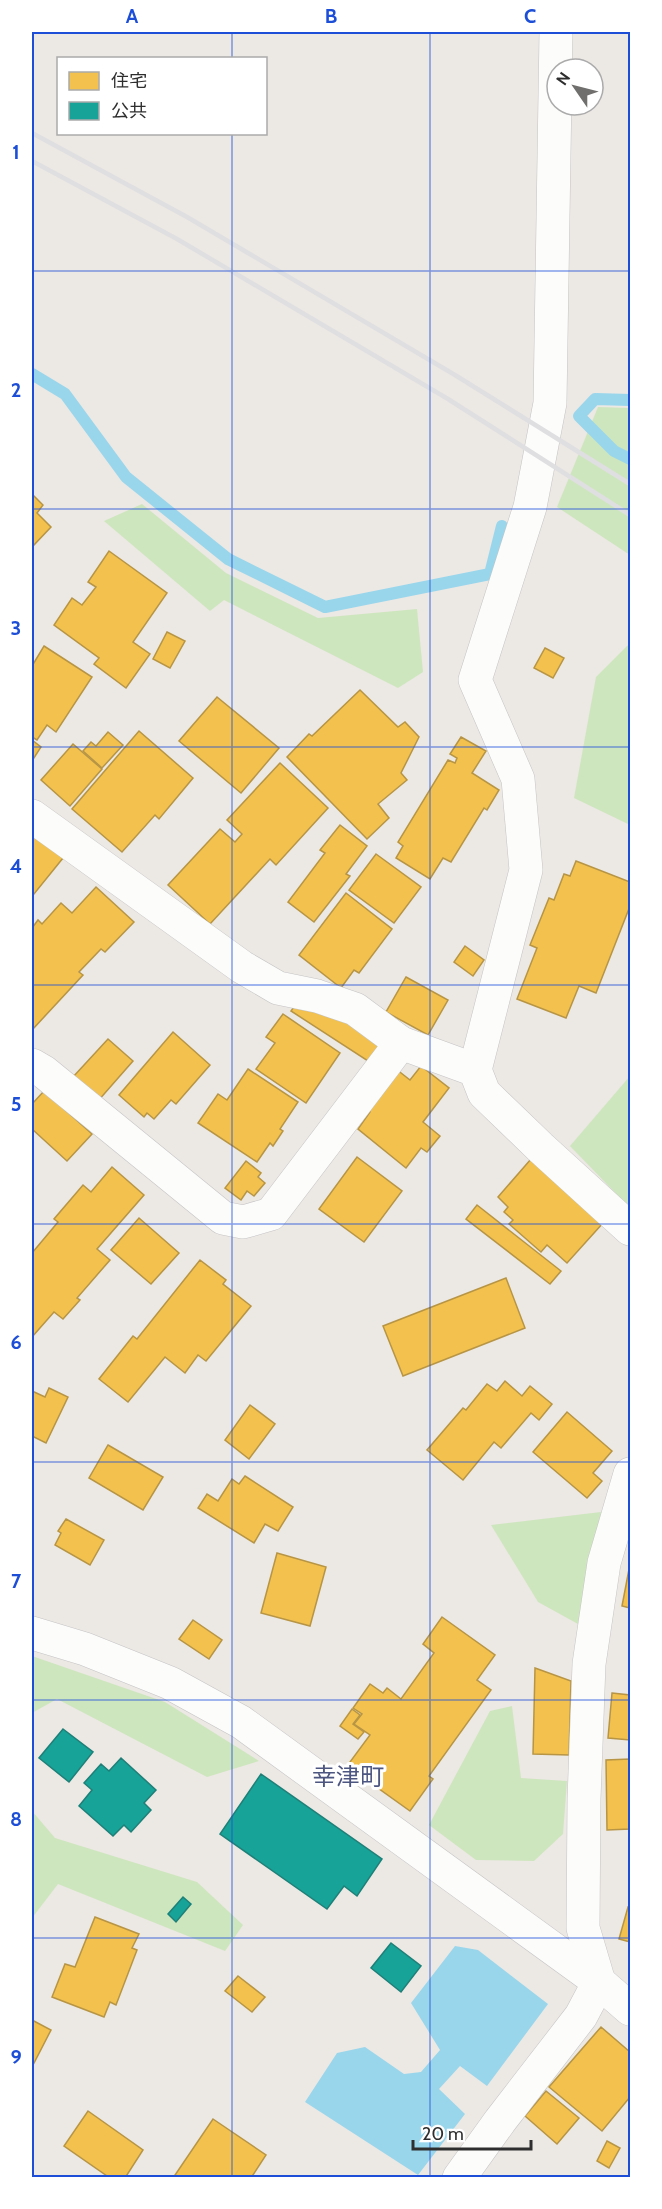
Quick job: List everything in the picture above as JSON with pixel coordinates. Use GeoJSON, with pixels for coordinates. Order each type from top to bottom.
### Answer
{"type":"FeatureCollection","features":[{"type":"Feature","properties":{"kind":"street"},"geometry":{"type":"LineString","coordinates":[[556,32],[549,403],[530,507],[475,680],[518,779],[526,870],[474,1070],[484,1093],[630,1229]]}},
{"type":"Feature","properties":{"kind":"street"},"geometry":{"type":"LineString","coordinates":[[32,816],[242,967],[278,988],[316,996],[354,1008],[401,1043],[474,1070]]}},
{"type":"Feature","properties":{"kind":"street"},"geometry":{"type":"LineString","coordinates":[[32,1065],[44,1072],[223,1218],[243,1222],[271,1214],[401,1043]]}},
{"type":"Feature","properties":{"kind":"street"},"geometry":{"type":"LineString","coordinates":[[459,2178],[581,2016],[599,1982],[583,1928],[588,1664],[604,1563],[630,1474]]}},
{"type":"Feature","properties":{"kind":"street"},"geometry":{"type":"LineString","coordinates":[[32,1633],[85,1648],[170,1683],[242,1722],[599,1982],[630,2009]]}},
{"type":"Feature","properties":{"kind":"green space"},"geometry":{"type":"Polygon","coordinates":[[[598,407],[630,408],[630,555],[557,507],[598,407]]]}},
{"type":"Feature","properties":{"kind":"green space"},"geometry":{"type":"Polygon","coordinates":[[[142,504],[226,573],[318,618],[417,609],[423,672],[398,688],[224,600],[210,611],[104,521],[142,504]]]}},
{"type":"Feature","properties":{"kind":"green space"},"geometry":{"type":"Polygon","coordinates":[[[630,643],[630,825],[574,798],[596,677],[630,643]]]}},
{"type":"Feature","properties":{"kind":"green space"},"geometry":{"type":"Polygon","coordinates":[[[630,1076],[630,1208],[570,1146],[630,1076]]]}},
{"type":"Feature","properties":{"kind":"green space"},"geometry":{"type":"Polygon","coordinates":[[[601,1512],[578,1624],[538,1602],[491,1525],[601,1512]]]}},
{"type":"Feature","properties":{"kind":"green space"},"geometry":{"type":"Polygon","coordinates":[[[32,1656],[165,1702],[259,1761],[207,1777],[57,1699],[32,1713],[32,1656]]]}},
{"type":"Feature","properties":{"kind":"green space"},"geometry":{"type":"Polygon","coordinates":[[[512,1706],[521,1778],[567,1781],[563,1834],[534,1861],[476,1860],[429,1825],[490,1711],[512,1706]]]}},
{"type":"Feature","properties":{"kind":"green space"},"geometry":{"type":"Polygon","coordinates":[[[32,1811],[55,1838],[197,1882],[243,1925],[225,1951],[58,1884],[32,1918],[32,1811]]]}},
{"type":"Feature","properties":{"kind":"water"},"geometry":{"type":"Polygon","coordinates":[[[455,1946],[478,1950],[548,2004],[487,2086],[460,2066],[439,2089],[465,2114],[418,2175],[305,2102],[337,2053],[365,2047],[404,2074],[421,2072],[440,2050],[411,2003],[455,1946]]]}},
{"type":"Feature","properties":{"kind":"building: 住宅"},"geometry":{"type":"Polygon","coordinates":[[[32,494],[43,505],[37,513],[51,527],[32,547],[32,494]]]}},
{"type":"Feature","properties":{"kind":"building: 住宅"},"geometry":{"type":"Polygon","coordinates":[[[109,551],[167,593],[133,642],[150,654],[126,688],[94,664],[99,658],[54,625],[72,598],[82,605],[96,587],[88,582],[109,551]]]}},
{"type":"Feature","properties":{"kind":"building: 住宅"},"geometry":{"type":"Polygon","coordinates":[[[167,632],[185,641],[170,668],[153,659],[167,632]]]}},
{"type":"Feature","properties":{"kind":"building: 住宅"},"geometry":{"type":"Polygon","coordinates":[[[44,646],[92,677],[56,732],[47,725],[37,740],[32,737],[32,666],[44,646]]]}},
{"type":"Feature","properties":{"kind":"building: 住宅"},"geometry":{"type":"Polygon","coordinates":[[[545,648],[564,658],[553,678],[534,668],[545,648]]]}},
{"type":"Feature","properties":{"kind":"building: 住宅"},"geometry":{"type":"Polygon","coordinates":[[[360,690],[398,727],[405,722],[419,737],[401,773],[407,780],[378,804],[389,818],[367,839],[287,757],[309,734],[312,736],[360,690]]]}},
{"type":"Feature","properties":{"kind":"building: 住宅"},"geometry":{"type":"Polygon","coordinates":[[[217,697],[279,748],[241,793],[179,741],[217,697]]]}},
{"type":"Feature","properties":{"kind":"building: 住宅"},"geometry":{"type":"Polygon","coordinates":[[[139,731],[193,778],[159,819],[155,815],[122,852],[72,809],[139,731]]]}},
{"type":"Feature","properties":{"kind":"building: 住宅"},"geometry":{"type":"Polygon","coordinates":[[[108,732],[123,745],[102,768],[83,751],[91,742],[96,746],[108,732]]]}},
{"type":"Feature","properties":{"kind":"building: 住宅"},"geometry":{"type":"Polygon","coordinates":[[[461,737],[486,751],[472,773],[499,790],[487,810],[484,808],[451,862],[443,858],[430,879],[396,858],[403,846],[398,842],[448,760],[455,763],[457,758],[450,754],[461,737]]]}},
{"type":"Feature","properties":{"kind":"building: 住宅"},"geometry":{"type":"Polygon","coordinates":[[[32,740],[41,747],[32,761],[32,740]]]}},
{"type":"Feature","properties":{"kind":"building: 住宅"},"geometry":{"type":"Polygon","coordinates":[[[73,744],[102,769],[70,806],[41,780],[73,744]]]}},
{"type":"Feature","properties":{"kind":"building: 住宅"},"geometry":{"type":"Polygon","coordinates":[[[280,763],[328,808],[276,865],[270,859],[210,924],[168,885],[220,829],[235,842],[242,834],[227,820],[280,763]]]}},
{"type":"Feature","properties":{"kind":"building: 住宅"},"geometry":{"type":"Polygon","coordinates":[[[340,825],[367,846],[346,874],[350,876],[314,922],[288,902],[325,853],[320,850],[340,825]]]}},
{"type":"Feature","properties":{"kind":"building: 住宅"},"geometry":{"type":"Polygon","coordinates":[[[32,833],[63,858],[34,894],[32,892],[32,833]]]}},
{"type":"Feature","properties":{"kind":"building: 住宅"},"geometry":{"type":"Polygon","coordinates":[[[376,854],[421,887],[394,923],[349,890],[376,854]]]}},
{"type":"Feature","properties":{"kind":"building: 住宅"},"geometry":{"type":"Polygon","coordinates":[[[576,861],[630,882],[630,906],[596,993],[579,986],[566,1018],[517,999],[537,948],[530,945],[549,898],[554,900],[564,874],[570,876],[576,861]]]}},
{"type":"Feature","properties":{"kind":"building: 住宅"},"geometry":{"type":"Polygon","coordinates":[[[96,887],[134,922],[105,952],[101,949],[79,972],[83,975],[32,1030],[32,928],[38,920],[42,924],[61,903],[72,913],[96,887]]]}},
{"type":"Feature","properties":{"kind":"building: 住宅"},"geometry":{"type":"Polygon","coordinates":[[[346,893],[392,929],[359,973],[354,970],[341,988],[299,955],[346,893]]]}},
{"type":"Feature","properties":{"kind":"building: 住宅"},"geometry":{"type":"Polygon","coordinates":[[[465,946],[484,960],[473,976],[454,962],[465,946]]]}},
{"type":"Feature","properties":{"kind":"building: 住宅"},"geometry":{"type":"Polygon","coordinates":[[[406,977],[448,1000],[428,1035],[386,1012],[406,977]]]}},
{"type":"Feature","properties":{"kind":"building: 住宅"},"geometry":{"type":"Polygon","coordinates":[[[296,1004],[342,1016],[381,1043],[368,1061],[291,1011],[296,1004]]]}},
{"type":"Feature","properties":{"kind":"building: 住宅"},"geometry":{"type":"Polygon","coordinates":[[[283,1014],[340,1053],[306,1103],[256,1069],[275,1043],[266,1037],[283,1014]]]}},
{"type":"Feature","properties":{"kind":"building: 住宅"},"geometry":{"type":"Polygon","coordinates":[[[173,1032],[210,1065],[176,1104],[171,1100],[154,1119],[147,1113],[144,1117],[119,1095],[173,1032]]]}},
{"type":"Feature","properties":{"kind":"building: 住宅"},"geometry":{"type":"Polygon","coordinates":[[[108,1039],[133,1061],[98,1101],[73,1077],[108,1039]]]}},
{"type":"Feature","properties":{"kind":"building: 住宅"},"geometry":{"type":"Polygon","coordinates":[[[421,1066],[449,1088],[423,1122],[440,1136],[427,1152],[421,1148],[406,1168],[358,1129],[370,1112],[365,1108],[396,1069],[410,1080],[421,1066]]]}},
{"type":"Feature","properties":{"kind":"building: 住宅"},"geometry":{"type":"Polygon","coordinates":[[[248,1069],[298,1102],[280,1129],[283,1131],[273,1146],[270,1143],[257,1162],[198,1123],[218,1094],[227,1100],[248,1069]]]}},
{"type":"Feature","properties":{"kind":"building: 住宅"},"geometry":{"type":"Polygon","coordinates":[[[44,1091],[92,1134],[67,1161],[32,1129],[32,1104],[44,1091]]]}},
{"type":"Feature","properties":{"kind":"building: 住宅"},"geometry":{"type":"Polygon","coordinates":[[[357,1157],[402,1191],[364,1242],[319,1209],[357,1157]]]}},
{"type":"Feature","properties":{"kind":"building: 住宅"},"geometry":{"type":"Polygon","coordinates":[[[531,1159],[603,1223],[567,1263],[547,1245],[541,1252],[509,1224],[513,1220],[504,1212],[508,1207],[498,1197],[531,1159]]]}},
{"type":"Feature","properties":{"kind":"building: 住宅"},"geometry":{"type":"Polygon","coordinates":[[[246,1161],[261,1173],[258,1177],[265,1183],[254,1196],[247,1191],[241,1200],[225,1188],[246,1161]]]}},
{"type":"Feature","properties":{"kind":"building: 住宅"},"geometry":{"type":"Polygon","coordinates":[[[112,1167],[144,1195],[97,1249],[110,1260],[77,1298],[80,1300],[63,1319],[54,1312],[32,1337],[32,1253],[58,1222],[54,1219],[83,1185],[91,1192],[112,1167]]]}},
{"type":"Feature","properties":{"kind":"building: 住宅"},"geometry":{"type":"Polygon","coordinates":[[[477,1205],[561,1271],[550,1284],[466,1219],[477,1205]]]}},
{"type":"Feature","properties":{"kind":"building: 住宅"},"geometry":{"type":"Polygon","coordinates":[[[139,1218],[179,1253],[151,1284],[111,1250],[139,1218]]]}},
{"type":"Feature","properties":{"kind":"building: 住宅"},"geometry":{"type":"Polygon","coordinates":[[[200,1260],[226,1280],[223,1284],[251,1306],[206,1361],[198,1355],[185,1373],[165,1357],[128,1402],[99,1379],[133,1336],[137,1339],[200,1260]]]}},
{"type":"Feature","properties":{"kind":"building: 住宅"},"geometry":{"type":"Polygon","coordinates":[[[506,1278],[525,1328],[403,1376],[383,1326],[506,1278]]]}},
{"type":"Feature","properties":{"kind":"building: 住宅"},"geometry":{"type":"Polygon","coordinates":[[[505,1381],[522,1396],[530,1386],[552,1404],[539,1420],[531,1413],[501,1448],[494,1442],[463,1480],[427,1450],[463,1408],[466,1410],[487,1384],[497,1391],[505,1381]]]}},
{"type":"Feature","properties":{"kind":"building: 住宅"},"geometry":{"type":"Polygon","coordinates":[[[49,1388],[68,1397],[46,1443],[32,1436],[32,1391],[45,1397],[49,1388]]]}},
{"type":"Feature","properties":{"kind":"building: 住宅"},"geometry":{"type":"Polygon","coordinates":[[[250,1405],[275,1424],[249,1459],[225,1440],[250,1405]]]}},
{"type":"Feature","properties":{"kind":"building: 住宅"},"geometry":{"type":"Polygon","coordinates":[[[567,1412],[612,1451],[593,1473],[602,1481],[587,1498],[533,1452],[567,1412]]]}},
{"type":"Feature","properties":{"kind":"building: 住宅"},"geometry":{"type":"Polygon","coordinates":[[[108,1445],[163,1477],[143,1510],[89,1478],[108,1445]]]}},
{"type":"Feature","properties":{"kind":"building: 住宅"},"geometry":{"type":"Polygon","coordinates":[[[245,1476],[293,1507],[278,1531],[265,1524],[254,1543],[198,1508],[207,1494],[218,1501],[232,1479],[239,1484],[245,1476]]]}},
{"type":"Feature","properties":{"kind":"building: 住宅"},"geometry":{"type":"Polygon","coordinates":[[[66,1519],[104,1540],[90,1565],[55,1545],[61,1533],[58,1531],[66,1519]]]}},
{"type":"Feature","properties":{"kind":"building: 住宅"},"geometry":{"type":"Polygon","coordinates":[[[277,1553],[326,1567],[310,1626],[261,1613],[277,1553]]]}},
{"type":"Feature","properties":{"kind":"building: 住宅"},"geometry":{"type":"Polygon","coordinates":[[[630,1564],[630,1608],[622,1606],[630,1564]]]}},
{"type":"Feature","properties":{"kind":"building: 住宅"},"geometry":{"type":"Polygon","coordinates":[[[442,1617],[495,1655],[477,1680],[491,1690],[429,1776],[433,1779],[410,1811],[347,1766],[370,1735],[354,1724],[362,1714],[353,1708],[370,1684],[383,1693],[387,1688],[401,1699],[434,1653],[423,1644],[442,1617]]]}},
{"type":"Feature","properties":{"kind":"building: 住宅"},"geometry":{"type":"Polygon","coordinates":[[[193,1620],[222,1640],[209,1659],[179,1639],[193,1620]]]}},
{"type":"Feature","properties":{"kind":"building: 住宅"},"geometry":{"type":"Polygon","coordinates":[[[535,1668],[571,1681],[569,1755],[533,1754],[535,1668]]]}},
{"type":"Feature","properties":{"kind":"building: 住宅"},"geometry":{"type":"Polygon","coordinates":[[[612,1693],[630,1695],[630,1740],[608,1738],[612,1693]]]}},
{"type":"Feature","properties":{"kind":"building: 住宅"},"geometry":{"type":"Polygon","coordinates":[[[352,1709],[360,1715],[353,1724],[364,1732],[358,1739],[340,1726],[352,1709]]]}},
{"type":"Feature","properties":{"kind":"building: 住宅"},"geometry":{"type":"Polygon","coordinates":[[[630,1759],[630,1829],[607,1830],[606,1760],[630,1759]]]}},
{"type":"Feature","properties":{"kind":"building: 住宅"},"geometry":{"type":"Polygon","coordinates":[[[628,1907],[630,1908],[630,1942],[619,1939],[628,1907]]]}},
{"type":"Feature","properties":{"kind":"building: 住宅"},"geometry":{"type":"Polygon","coordinates":[[[95,1917],[139,1934],[132,1948],[137,1950],[116,2005],[110,2002],[104,2017],[52,1997],[65,1964],[75,1967],[95,1917]]]}},
{"type":"Feature","properties":{"kind":"building: 住宅"},"geometry":{"type":"Polygon","coordinates":[[[238,1976],[265,1997],[252,2012],[225,1991],[238,1976]]]}},
{"type":"Feature","properties":{"kind":"building: 住宅"},"geometry":{"type":"Polygon","coordinates":[[[32,2020],[51,2030],[32,2067],[32,2020]]]}},
{"type":"Feature","properties":{"kind":"building: 住宅"},"geometry":{"type":"Polygon","coordinates":[[[601,2027],[630,2052],[630,2097],[602,2131],[549,2087],[601,2027]]]}},
{"type":"Feature","properties":{"kind":"building: 住宅"},"geometry":{"type":"Polygon","coordinates":[[[546,2091],[579,2118],[557,2144],[525,2116],[546,2091]]]}},
{"type":"Feature","properties":{"kind":"building: 住宅"},"geometry":{"type":"Polygon","coordinates":[[[88,2111],[143,2150],[125,2178],[110,2178],[64,2146],[88,2111]]]}},
{"type":"Feature","properties":{"kind":"building: 住宅"},"geometry":{"type":"Polygon","coordinates":[[[213,2119],[266,2155],[251,2178],[173,2178],[213,2119]]]}},
{"type":"Feature","properties":{"kind":"building: 住宅"},"geometry":{"type":"Polygon","coordinates":[[[607,2141],[620,2148],[609,2168],[597,2161],[607,2141]]]}},
{"type":"Feature","properties":{"kind":"building: 公共"},"geometry":{"type":"Polygon","coordinates":[[[63,1729],[93,1752],[69,1782],[39,1758],[63,1729]]]}},
{"type":"Feature","properties":{"kind":"building: 公共"},"geometry":{"type":"Polygon","coordinates":[[[121,1758],[156,1790],[144,1803],[151,1810],[131,1832],[124,1825],[113,1836],[79,1806],[92,1790],[84,1783],[101,1764],[109,1771],[121,1758]]]}},
{"type":"Feature","properties":{"kind":"building: 公共"},"geometry":{"type":"Polygon","coordinates":[[[261,1774],[382,1859],[357,1896],[344,1886],[327,1909],[220,1834],[261,1774]]]}},
{"type":"Feature","properties":{"kind":"building: 公共"},"geometry":{"type":"Polygon","coordinates":[[[183,1897],[191,1904],[176,1922],[168,1914],[183,1897]]]}},
{"type":"Feature","properties":{"kind":"building: 公共"},"geometry":{"type":"Polygon","coordinates":[[[391,1943],[421,1966],[401,1992],[371,1968],[391,1943]]]}},
{"type":"Feature","properties":{"kind":"waterway"},"geometry":{"type":"LineString","coordinates":[[32,374],[65,394],[126,477],[228,559],[325,607],[490,574],[502,526]]}},
{"type":"Feature","properties":{"kind":"waterway"},"geometry":{"type":"LineString","coordinates":[[630,400],[595,399],[579,416],[614,451],[630,459]]}},
{"type":"Feature","properties":{"kind":"railway"},"geometry":{"type":"LineString","coordinates":[[32,133],[187,217],[455,375],[630,484]]}},
{"type":"Feature","properties":{"kind":"railway"},"geometry":{"type":"LineString","coordinates":[[32,161],[177,239],[448,399],[630,515]]}},
{"type":"Feature","properties":{"kind":"district","name":"幸津町"},"geometry":{"type":"Point","coordinates":[348,1776]}}]}
